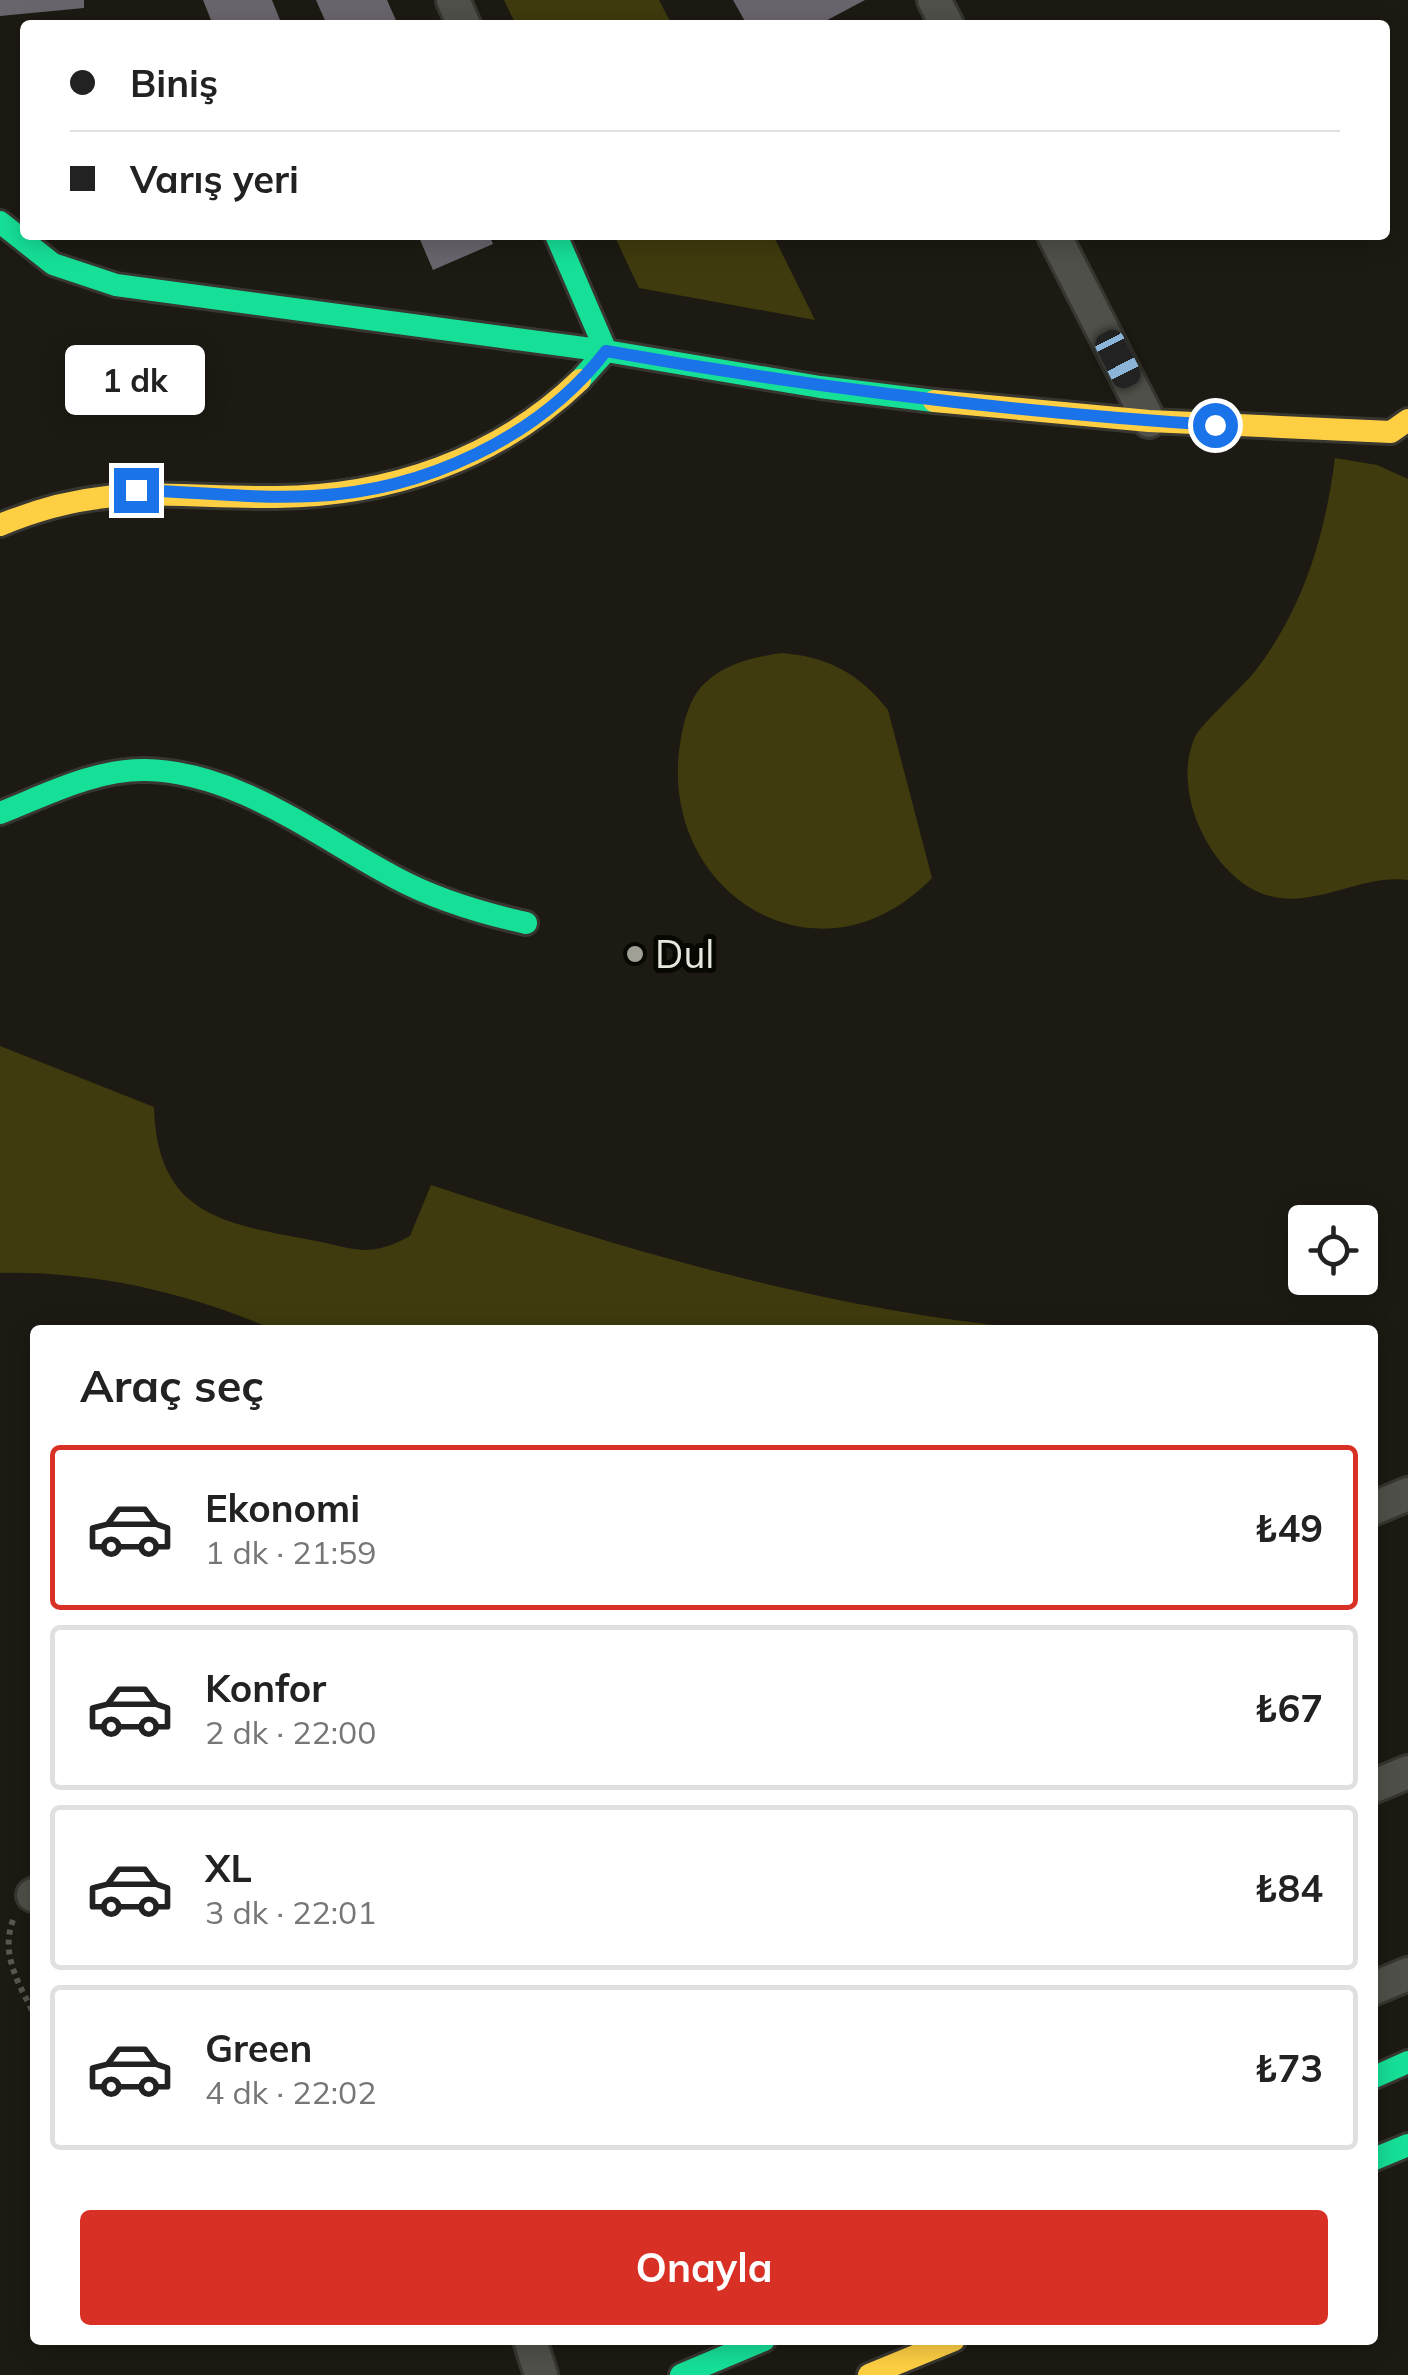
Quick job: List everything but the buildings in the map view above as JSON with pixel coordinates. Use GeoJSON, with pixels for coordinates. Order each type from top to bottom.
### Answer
{"type":"FeatureCollection","features":[{"type":"Feature","properties":{"kind":"street"},"geometry":{"type":"LineString","coordinates":[[0,222],[24,245],[53,264],[116,285],[606,351],[820,386],[1149,420],[1392,432],[1408,420]]}},
{"type":"Feature","properties":{"kind":"street"},"geometry":{"type":"LineString","coordinates":[[558,240],[606,351]]}},
{"type":"Feature","properties":{"kind":"street"},"geometry":{"type":"LineString","coordinates":[[1057,240],[1149,420]]}},
{"type":"Feature","properties":{"kind":"street"},"geometry":{"type":"LineString","coordinates":[[0,526],[43,507],[105,492],[314,496],[393,482],[468,456],[536,421],[562,401],[606,351]]}},
{"type":"Feature","properties":{"kind":"street"},"geometry":{"type":"LineString","coordinates":[[0,813],[108,774],[144,770],[193,777],[299,821],[435,897],[526,924]]}},
{"type":"Feature","properties":{"kind":"street"},"geometry":{"type":"LineString","coordinates":[[1378,1506],[1408,1494]]}},
{"type":"Feature","properties":{"kind":"street"},"geometry":{"type":"LineString","coordinates":[[1378,1785],[1408,1772]]}},
{"type":"Feature","properties":{"kind":"street"},"geometry":{"type":"LineString","coordinates":[[1378,1986],[1408,1974]]}},
{"type":"Feature","properties":{"kind":"street"},"geometry":{"type":"LineString","coordinates":[[1378,2075],[1408,2062]]}},
{"type":"Feature","properties":{"kind":"street"},"geometry":{"type":"LineString","coordinates":[[1378,2158],[1408,2145]]}},
{"type":"Feature","properties":{"kind":"street"},"geometry":{"type":"LineString","coordinates":[[532,2345],[542,2375]]}},
{"type":"Feature","properties":{"kind":"street"},"geometry":{"type":"LineString","coordinates":[[681,2375],[752,2345]]}},
{"type":"Feature","properties":{"kind":"street"},"geometry":{"type":"LineString","coordinates":[[869,2375],[942,2345]]}},
{"type":"Feature","properties":{"kind":"path"},"geometry":{"type":"LineString","coordinates":[[30,1899],[11,1923],[7,1950],[9,1963],[30,2006]]}},
{"type":"Feature","properties":{"kind":"shaded area"},"geometry":{"type":"Polygon","coordinates":[[[504,0],[659,0],[669,20],[514,20],[504,0]]]}},
{"type":"Feature","properties":{"kind":"shaded area"},"geometry":{"type":"Polygon","coordinates":[[[616,240],[775,240],[815,320],[639,288],[616,240]]]}},
{"type":"Feature","properties":{"kind":"shaded area"},"geometry":{"type":"Polygon","coordinates":[[[1335,458],[1377,465],[1408,479],[1408,880],[1372,882],[1320,895],[1284,898],[1246,885],[1213,851],[1192,806],[1189,759],[1199,731],[1256,670],[1287,621],[1318,542],[1335,458]]]}},
{"type":"Feature","properties":{"kind":"shaded area"},"geometry":{"type":"Polygon","coordinates":[[[782,653],[814,658],[841,669],[866,686],[888,710],[932,878],[887,912],[841,927],[795,926],[753,910],[718,881],[692,841],[679,793],[682,731],[700,688],[731,666],[782,653]]]}},
{"type":"Feature","properties":{"kind":"shaded area"},"geometry":{"type":"Polygon","coordinates":[[[0,1046],[154,1107],[158,1142],[167,1170],[180,1191],[220,1218],[246,1226],[346,1248],[381,1248],[410,1236],[431,1185],[583,1234],[735,1276],[889,1310],[998,1325],[262,1325],[175,1295],[106,1280],[0,1273],[0,1046]]]}},
{"type":"Feature","properties":{"kind":"traffic: fast"},"geometry":{"type":"LineString","coordinates":[[0,222],[20,238]]}},
{"type":"Feature","properties":{"kind":"traffic: fast"},"geometry":{"type":"LineString","coordinates":[[23,240],[53,264],[116,285],[606,351],[820,387],[934,401]]}},
{"type":"Feature","properties":{"kind":"traffic: fast"},"geometry":{"type":"LineString","coordinates":[[558,240],[606,351],[580,380]]}},
{"type":"Feature","properties":{"kind":"traffic: fast"},"geometry":{"type":"LineString","coordinates":[[0,813],[71,784],[108,774],[146,770],[180,774],[245,794],[427,893],[526,923]]}},
{"type":"Feature","properties":{"kind":"traffic: fast"},"geometry":{"type":"LineString","coordinates":[[1378,2075],[1408,2062]]}},
{"type":"Feature","properties":{"kind":"traffic: fast"},"geometry":{"type":"LineString","coordinates":[[1378,2158],[1408,2145]]}},
{"type":"Feature","properties":{"kind":"traffic: fast"},"geometry":{"type":"LineString","coordinates":[[681,2375],[752,2345]]}},
{"type":"Feature","properties":{"kind":"traffic: slow"},"geometry":{"type":"LineString","coordinates":[[0,525],[38,511],[105,497],[318,495],[401,480],[440,468],[514,431],[580,380]]}},
{"type":"Feature","properties":{"kind":"traffic: slow"},"geometry":{"type":"LineString","coordinates":[[934,401],[1149,421],[1391,432],[1408,420]]}},
{"type":"Feature","properties":{"kind":"traffic: slow"},"geometry":{"type":"LineString","coordinates":[[869,2375],[942,2345]]}},
{"type":"Feature","properties":{"kind":"place","name":"Dul"},"geometry":{"type":"Point","coordinates":[635,954]}},
{"type":"Feature","properties":{"kind":"route"},"geometry":{"type":"LineString","coordinates":[[136,490],[314,496],[393,482],[468,456],[536,421],[586,377],[606,351],[820,386],[962,404],[1215,425]]}}]}
